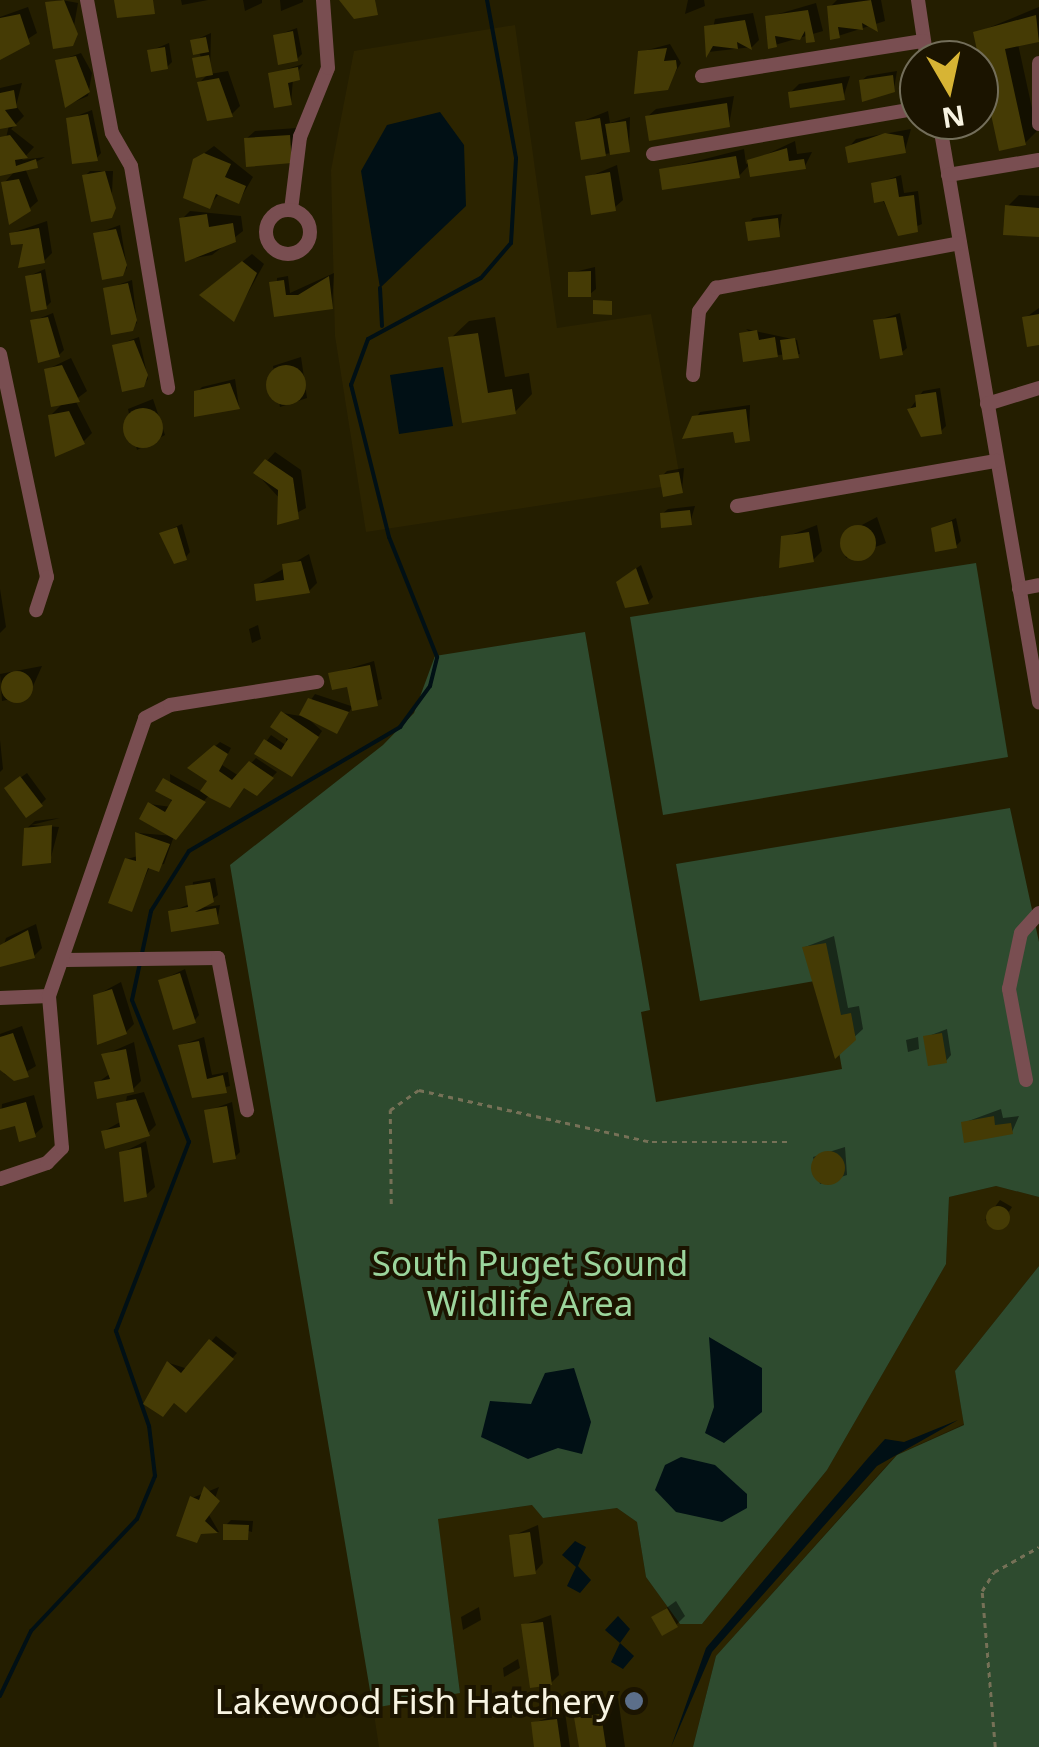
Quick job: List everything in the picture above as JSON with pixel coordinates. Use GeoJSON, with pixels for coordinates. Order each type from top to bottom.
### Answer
{"type":"FeatureCollection","features":[{"type":"Feature","properties":{"kind":"street"},"geometry":{"type":"LineString","coordinates":[[87,0],[112,133],[131,166],[168,388]]}},
{"type":"Feature","properties":{"kind":"street"},"geometry":{"type":"LineString","coordinates":[[291,210],[300,137],[328,68],[323,0]]}},
{"type":"Feature","properties":{"kind":"street"},"geometry":{"type":"LineString","coordinates":[[918,0],[923,40]]}},
{"type":"Feature","properties":{"kind":"street"},"geometry":{"type":"LineString","coordinates":[[702,76],[899,45]]}},
{"type":"Feature","properties":{"kind":"street"},"geometry":{"type":"LineString","coordinates":[[1039,63],[1039,124]]}},
{"type":"Feature","properties":{"kind":"street"},"geometry":{"type":"LineString","coordinates":[[653,154],[899,111]]}},
{"type":"Feature","properties":{"kind":"street"},"geometry":{"type":"LineString","coordinates":[[942,140],[1039,702]]}},
{"type":"Feature","properties":{"kind":"street"},"geometry":{"type":"LineString","coordinates":[[948,175],[1039,160]]}},
{"type":"Feature","properties":{"kind":"street"},"geometry":{"type":"LineString","coordinates":[[693,375],[699,311],[716,288],[960,243]]}},
{"type":"Feature","properties":{"kind":"street"},"geometry":{"type":"LineString","coordinates":[[0,354],[46,577],[36,610]]}},
{"type":"Feature","properties":{"kind":"street"},"geometry":{"type":"LineString","coordinates":[[987,404],[1039,388]]}},
{"type":"Feature","properties":{"kind":"street"},"geometry":{"type":"LineString","coordinates":[[737,506],[996,462]]}},
{"type":"Feature","properties":{"kind":"street"},"geometry":{"type":"LineString","coordinates":[[1019,589],[1039,585]]}},
{"type":"Feature","properties":{"kind":"street"},"geometry":{"type":"LineString","coordinates":[[0,1179],[47,1164],[63,1142],[50,996],[66,960],[145,718],[170,705],[236,701],[316,682]]}},
{"type":"Feature","properties":{"kind":"street"},"geometry":{"type":"LineString","coordinates":[[1026,1080],[1009,990],[1022,933],[1039,913]]}},
{"type":"Feature","properties":{"kind":"street"},"geometry":{"type":"LineString","coordinates":[[66,960],[155,955],[218,958],[247,1110]]}},
{"type":"Feature","properties":{"kind":"street"},"geometry":{"type":"LineString","coordinates":[[0,998],[50,996]]}},
{"type":"Feature","properties":{"kind":"path"},"geometry":{"type":"LineString","coordinates":[[391,1204],[390,1110],[419,1090],[652,1142],[792,1142]]}},
{"type":"Feature","properties":{"kind":"path"},"geometry":{"type":"LineString","coordinates":[[995,1747],[982,1591],[994,1572],[1039,1547]]}},
{"type":"Feature","properties":{"kind":"shaded area"},"geometry":{"type":"Polygon","coordinates":[[[515,25],[557,328],[651,314],[681,484],[366,532],[335,336],[331,170],[354,51],[515,25]]]}},
{"type":"Feature","properties":{"kind":"shaded area"},"geometry":{"type":"Polygon","coordinates":[[[440,112],[464,145],[466,206],[380,288],[361,171],[387,125],[440,112]]]}},
{"type":"Feature","properties":{"kind":"shaded area"},"geometry":{"type":"Polygon","coordinates":[[[443,367],[453,426],[399,434],[390,375],[443,367]]]}},
{"type":"Feature","properties":{"kind":"shaded area","name":"Lakewood Fish Hatchery"},"geometry":{"type":"Polygon","coordinates":[[[996,1186],[1039,1197],[1039,1266],[955,1371],[964,1424],[896,1455],[716,1656],[693,1747],[379,1747],[373,1708],[460,1692],[437,1519],[533,1505],[543,1518],[617,1508],[637,1522],[646,1577],[680,1624],[702,1624],[827,1470],[946,1264],[949,1197],[996,1186]]]}},
{"type":"Feature","properties":{"kind":"shaded area"},"geometry":{"type":"Polygon","coordinates":[[[709,1337],[762,1368],[762,1412],[724,1443],[705,1433],[714,1407],[709,1337]]]}},
{"type":"Feature","properties":{"kind":"shaded area"},"geometry":{"type":"Polygon","coordinates":[[[574,1368],[591,1422],[582,1454],[558,1448],[528,1459],[481,1437],[490,1401],[531,1404],[545,1373],[574,1368]]]}},
{"type":"Feature","properties":{"kind":"shaded area"},"geometry":{"type":"Polygon","coordinates":[[[958,1420],[877,1466],[712,1652],[671,1747],[706,1648],[868,1458],[885,1439],[904,1442],[958,1420]]]}},
{"type":"Feature","properties":{"kind":"shaded area"},"geometry":{"type":"Polygon","coordinates":[[[681,1457],[715,1465],[747,1494],[747,1508],[722,1522],[676,1512],[655,1490],[665,1465],[681,1457]]]}},
{"type":"Feature","properties":{"kind":"shaded area"},"geometry":{"type":"Polygon","coordinates":[[[575,1541],[586,1547],[578,1566],[591,1580],[580,1593],[567,1586],[576,1567],[562,1555],[575,1541]]]}},
{"type":"Feature","properties":{"kind":"shaded area"},"geometry":{"type":"Polygon","coordinates":[[[618,1616],[630,1629],[620,1643],[605,1630],[618,1616]]]}},
{"type":"Feature","properties":{"kind":"shaded area"},"geometry":{"type":"Polygon","coordinates":[[[620,1643],[634,1656],[623,1669],[611,1662],[620,1643]]]}},
{"type":"Feature","properties":{"kind":"green space"},"geometry":{"type":"Polygon","coordinates":[[[976,563],[1008,757],[663,815],[630,617],[976,563]]]}},
{"type":"Feature","properties":{"kind":"green space","name":"South Puget Sound Wildlife Area"},"geometry":{"type":"Polygon","coordinates":[[[585,632],[650,1010],[641,1012],[656,1102],[842,1069],[826,979],[700,1001],[676,864],[1010,808],[1039,942],[1039,1197],[996,1186],[949,1197],[946,1264],[827,1470],[702,1624],[680,1624],[646,1577],[637,1522],[617,1508],[543,1518],[532,1505],[438,1519],[460,1693],[373,1708],[230,865],[383,745],[414,713],[435,656],[585,632]]]}},
{"type":"Feature","properties":{"kind":"green space"},"geometry":{"type":"Polygon","coordinates":[[[1039,1266],[1039,1747],[693,1747],[716,1656],[897,1455],[964,1425],[955,1371],[1039,1266]]]}},
{"type":"Feature","properties":{"kind":"building"},"geometry":{"type":"Polygon","coordinates":[[[64,0],[78,34],[73,46],[53,49],[45,2],[64,0]]]}},
{"type":"Feature","properties":{"kind":"building"},"geometry":{"type":"Polygon","coordinates":[[[114,0],[153,0],[155,14],[117,18],[114,0]]]}},
{"type":"Feature","properties":{"kind":"building"},"geometry":{"type":"Polygon","coordinates":[[[339,0],[375,0],[378,15],[354,19],[339,0]]]}},
{"type":"Feature","properties":{"kind":"building"},"geometry":{"type":"Polygon","coordinates":[[[871,0],[878,32],[862,23],[863,30],[838,27],[840,38],[830,40],[827,6],[871,0]]]}},
{"type":"Feature","properties":{"kind":"building"},"geometry":{"type":"Polygon","coordinates":[[[808,10],[815,42],[806,43],[805,31],[800,40],[775,36],[777,47],[768,49],[765,16],[808,10]]]}},
{"type":"Feature","properties":{"kind":"building"},"geometry":{"type":"Polygon","coordinates":[[[20,14],[30,44],[0,60],[0,18],[20,14]]]}},
{"type":"Feature","properties":{"kind":"building"},"geometry":{"type":"Polygon","coordinates":[[[1036,15],[1039,42],[1005,49],[1026,145],[999,151],[999,40],[975,40],[973,32],[1036,15]]]}},
{"type":"Feature","properties":{"kind":"building"},"geometry":{"type":"Polygon","coordinates":[[[745,20],[752,50],[737,42],[738,49],[713,46],[706,58],[704,26],[745,20]]]}},
{"type":"Feature","properties":{"kind":"building"},"geometry":{"type":"Polygon","coordinates":[[[293,31],[298,61],[278,65],[273,35],[293,31]]]}},
{"type":"Feature","properties":{"kind":"building"},"geometry":{"type":"Polygon","coordinates":[[[206,37],[209,52],[193,55],[190,40],[206,37]]]}},
{"type":"Feature","properties":{"kind":"building"},"geometry":{"type":"Polygon","coordinates":[[[165,47],[168,69],[151,72],[147,50],[165,47]]]}},
{"type":"Feature","properties":{"kind":"building"},"geometry":{"type":"Polygon","coordinates":[[[667,48],[664,61],[676,60],[677,68],[668,90],[634,94],[638,51],[667,48]]]}},
{"type":"Feature","properties":{"kind":"building"},"geometry":{"type":"Polygon","coordinates":[[[209,55],[213,75],[196,78],[192,58],[209,55]]]}},
{"type":"Feature","properties":{"kind":"building"},"geometry":{"type":"Polygon","coordinates":[[[76,56],[90,92],[65,108],[55,60],[76,56]]]}},
{"type":"Feature","properties":{"kind":"building"},"geometry":{"type":"Polygon","coordinates":[[[298,67],[300,80],[288,83],[292,105],[274,108],[268,73],[298,67]]]}},
{"type":"Feature","properties":{"kind":"building"},"geometry":{"type":"Polygon","coordinates":[[[893,75],[895,92],[862,102],[859,80],[893,75]]]}},
{"type":"Feature","properties":{"kind":"building"},"geometry":{"type":"Polygon","coordinates":[[[219,78],[233,117],[207,121],[197,82],[219,78]]]}},
{"type":"Feature","properties":{"kind":"building"},"geometry":{"type":"Polygon","coordinates":[[[842,83],[845,100],[790,108],[788,92],[842,83]]]}},
{"type":"Feature","properties":{"kind":"building"},"geometry":{"type":"Polygon","coordinates":[[[14,90],[17,108],[5,110],[17,126],[0,129],[0,93],[14,90]]]}},
{"type":"Feature","properties":{"kind":"building"},"geometry":{"type":"Polygon","coordinates":[[[727,103],[730,127],[649,141],[645,116],[727,103]]]}},
{"type":"Feature","properties":{"kind":"building"},"geometry":{"type":"Polygon","coordinates":[[[88,114],[98,161],[72,164],[66,118],[88,114]]]}},
{"type":"Feature","properties":{"kind":"building"},"geometry":{"type":"Polygon","coordinates":[[[600,118],[606,156],[581,160],[575,122],[600,118]]]}},
{"type":"Feature","properties":{"kind":"building"},"geometry":{"type":"Polygon","coordinates":[[[626,121],[630,152],[610,155],[605,124],[626,121]]]}},
{"type":"Feature","properties":{"kind":"building"},"geometry":{"type":"Polygon","coordinates":[[[885,133],[899,135],[906,153],[848,163],[845,147],[885,133]]]}},
{"type":"Feature","properties":{"kind":"building"},"geometry":{"type":"Polygon","coordinates":[[[10,135],[28,158],[15,160],[16,166],[36,159],[38,168],[0,176],[0,137],[10,135]]]}},
{"type":"Feature","properties":{"kind":"building"},"geometry":{"type":"Polygon","coordinates":[[[290,135],[292,163],[246,167],[244,138],[290,135]]]}},
{"type":"Feature","properties":{"kind":"building"},"geometry":{"type":"Polygon","coordinates":[[[787,148],[789,161],[804,159],[806,169],[750,177],[747,160],[787,148]]]}},
{"type":"Feature","properties":{"kind":"building"},"geometry":{"type":"Polygon","coordinates":[[[204,153],[231,164],[225,177],[246,186],[239,204],[216,194],[210,209],[183,198],[193,159],[204,153]]]}},
{"type":"Feature","properties":{"kind":"building"},"geometry":{"type":"Polygon","coordinates":[[[736,156],[740,178],[662,190],[659,169],[736,156]]]}},
{"type":"Feature","properties":{"kind":"building"},"geometry":{"type":"Polygon","coordinates":[[[105,171],[116,208],[112,218],[91,222],[82,175],[105,171]]]}},
{"type":"Feature","properties":{"kind":"building"},"geometry":{"type":"Polygon","coordinates":[[[610,172],[616,211],[591,215],[585,176],[610,172]]]}},
{"type":"Feature","properties":{"kind":"building"},"geometry":{"type":"Polygon","coordinates":[[[896,178],[899,197],[914,195],[918,232],[898,236],[884,201],[874,203],[871,183],[896,178]]]}},
{"type":"Feature","properties":{"kind":"building"},"geometry":{"type":"Polygon","coordinates":[[[19,179],[31,211],[9,225],[1,182],[19,179]]]}},
{"type":"Feature","properties":{"kind":"building"},"geometry":{"type":"Polygon","coordinates":[[[1005,205],[1039,208],[1039,237],[1003,235],[1005,205]]]}},
{"type":"Feature","properties":{"kind":"building"},"geometry":{"type":"Polygon","coordinates":[[[207,214],[209,227],[233,223],[236,242],[185,262],[179,218],[207,214]]]}},
{"type":"Feature","properties":{"kind":"building"},"geometry":{"type":"Polygon","coordinates":[[[778,218],[780,237],[748,241],[745,222],[778,218]]]}},
{"type":"Feature","properties":{"kind":"building"},"geometry":{"type":"Polygon","coordinates":[[[39,228],[45,263],[18,268],[23,244],[11,245],[9,233],[39,228]]]}},
{"type":"Feature","properties":{"kind":"building"},"geometry":{"type":"Polygon","coordinates":[[[116,229],[127,265],[123,276],[102,280],[93,233],[116,229]]]}},
{"type":"Feature","properties":{"kind":"building"},"geometry":{"type":"Polygon","coordinates":[[[242,261],[257,273],[234,322],[199,295],[242,261]]]}},
{"type":"Feature","properties":{"kind":"building"},"geometry":{"type":"Polygon","coordinates":[[[591,271],[591,297],[568,297],[568,272],[591,271]]]}},
{"type":"Feature","properties":{"kind":"building"},"geometry":{"type":"Polygon","coordinates":[[[41,273],[47,309],[31,312],[25,276],[41,273]]]}},
{"type":"Feature","properties":{"kind":"building"},"geometry":{"type":"Polygon","coordinates":[[[329,276],[333,309],[274,317],[269,282],[284,280],[286,295],[298,295],[329,276]]]}},
{"type":"Feature","properties":{"kind":"building"},"geometry":{"type":"Polygon","coordinates":[[[128,283],[137,320],[133,331],[111,335],[103,288],[128,283]]]}},
{"type":"Feature","properties":{"kind":"building"},"geometry":{"type":"Polygon","coordinates":[[[593,300],[612,301],[612,315],[593,314],[593,300]]]}},
{"type":"Feature","properties":{"kind":"building"},"geometry":{"type":"Polygon","coordinates":[[[1039,314],[1039,345],[1027,347],[1022,317],[1039,314]]]}},
{"type":"Feature","properties":{"kind":"building"},"geometry":{"type":"Polygon","coordinates":[[[48,317],[60,357],[38,363],[30,320],[48,317]]]}},
{"type":"Feature","properties":{"kind":"building"},"geometry":{"type":"Polygon","coordinates":[[[896,317],[903,355],[880,359],[873,320],[896,317]]]}},
{"type":"Feature","properties":{"kind":"building"},"geometry":{"type":"Polygon","coordinates":[[[757,330],[759,340],[775,337],[778,357],[743,362],[739,333],[757,330]]]}},
{"type":"Feature","properties":{"kind":"building"},"geometry":{"type":"Polygon","coordinates":[[[478,333],[488,393],[512,389],[516,414],[462,423],[448,337],[478,333]]]}},
{"type":"Feature","properties":{"kind":"building"},"geometry":{"type":"Polygon","coordinates":[[[795,338],[799,358],[783,360],[780,340],[795,338]]]}},
{"type":"Feature","properties":{"kind":"building"},"geometry":{"type":"Polygon","coordinates":[[[134,340],[148,375],[144,387],[122,392],[112,345],[134,340]]]}},
{"type":"Feature","properties":{"kind":"building"},"geometry":{"type":"Polygon","coordinates":[[[62,365],[80,402],[51,407],[44,369],[62,365]]]}},
{"type":"Feature","properties":{"kind":"building"},"geometry":{"type":"Polygon","coordinates":[[[286,365],[300,371],[306,385],[300,399],[286,405],[272,399],[266,385],[272,371],[286,365]]]}},
{"type":"Feature","properties":{"kind":"building"},"geometry":{"type":"Polygon","coordinates":[[[230,383],[240,409],[194,417],[194,391],[230,383]]]}},
{"type":"Feature","properties":{"kind":"building"},"geometry":{"type":"Polygon","coordinates":[[[936,392],[942,434],[921,437],[907,409],[916,407],[915,395],[936,392]]]}},
{"type":"Feature","properties":{"kind":"building"},"geometry":{"type":"Polygon","coordinates":[[[143,408],[157,414],[163,428],[157,442],[143,448],[129,442],[123,428],[129,414],[143,408]]]}},
{"type":"Feature","properties":{"kind":"building"},"geometry":{"type":"Polygon","coordinates":[[[746,409],[750,441],[735,443],[733,432],[682,439],[692,416],[746,409]]]}},
{"type":"Feature","properties":{"kind":"building"},"geometry":{"type":"Polygon","coordinates":[[[69,411],[85,444],[55,457],[48,415],[69,411]]]}},
{"type":"Feature","properties":{"kind":"building"},"geometry":{"type":"Polygon","coordinates":[[[265,459],[293,478],[299,519],[277,525],[278,490],[253,473],[265,459]]]}},
{"type":"Feature","properties":{"kind":"building"},"geometry":{"type":"Polygon","coordinates":[[[679,472],[683,493],[663,497],[659,475],[679,472]]]}},
{"type":"Feature","properties":{"kind":"building"},"geometry":{"type":"Polygon","coordinates":[[[690,510],[692,525],[661,528],[660,513],[690,510]]]}},
{"type":"Feature","properties":{"kind":"building"},"geometry":{"type":"Polygon","coordinates":[[[952,521],[957,548],[935,552],[931,528],[952,521]]]}},
{"type":"Feature","properties":{"kind":"building"},"geometry":{"type":"Polygon","coordinates":[[[858,525],[871,530],[876,543],[871,556],[858,561],[845,556],[840,543],[845,530],[858,525]]]}},
{"type":"Feature","properties":{"kind":"building"},"geometry":{"type":"Polygon","coordinates":[[[177,527],[187,560],[174,564],[159,533],[177,527]]]}},
{"type":"Feature","properties":{"kind":"building"},"geometry":{"type":"Polygon","coordinates":[[[809,532],[814,562],[779,568],[781,536],[809,532]]]}},
{"type":"Feature","properties":{"kind":"building"},"geometry":{"type":"Polygon","coordinates":[[[301,561],[310,593],[256,601],[254,584],[284,580],[282,564],[301,561]]]}},
{"type":"Feature","properties":{"kind":"building"},"geometry":{"type":"Polygon","coordinates":[[[636,568],[649,604],[625,608],[616,582],[636,568]]]}},
{"type":"Feature","properties":{"kind":"building"},"geometry":{"type":"Polygon","coordinates":[[[370,665],[378,706],[352,711],[347,687],[332,690],[328,673],[370,665]]]}},
{"type":"Feature","properties":{"kind":"building"},"geometry":{"type":"Polygon","coordinates":[[[17,671],[28,676],[33,687],[28,698],[17,703],[6,698],[1,687],[6,676],[17,671]]]}},
{"type":"Feature","properties":{"kind":"building"},"geometry":{"type":"Polygon","coordinates":[[[308,698],[349,712],[337,734],[299,715],[308,698]]]}},
{"type":"Feature","properties":{"kind":"building"},"geometry":{"type":"Polygon","coordinates":[[[281,711],[319,737],[292,777],[254,754],[264,739],[281,750],[288,739],[270,727],[281,711]]]}},
{"type":"Feature","properties":{"kind":"building"},"geometry":{"type":"Polygon","coordinates":[[[214,745],[228,754],[219,771],[232,780],[249,761],[274,778],[257,796],[244,788],[230,808],[210,798],[200,791],[207,781],[187,768],[214,745]]]}},
{"type":"Feature","properties":{"kind":"building"},"geometry":{"type":"Polygon","coordinates":[[[20,776],[43,806],[26,818],[4,788],[20,776]]]}},
{"type":"Feature","properties":{"kind":"building"},"geometry":{"type":"Polygon","coordinates":[[[163,778],[206,802],[176,840],[139,819],[148,802],[165,812],[172,800],[155,791],[163,778]]]}},
{"type":"Feature","properties":{"kind":"building"},"geometry":{"type":"Polygon","coordinates":[[[52,825],[51,863],[22,866],[24,828],[52,825]]]}},
{"type":"Feature","properties":{"kind":"building"},"geometry":{"type":"Polygon","coordinates":[[[135,832],[170,844],[159,872],[148,868],[132,912],[108,903],[125,858],[136,861],[135,832]]]}},
{"type":"Feature","properties":{"kind":"building"},"geometry":{"type":"Polygon","coordinates":[[[210,882],[214,902],[195,912],[216,908],[219,924],[171,932],[168,911],[188,907],[185,886],[210,882]]]}},
{"type":"Feature","properties":{"kind":"building"},"geometry":{"type":"Polygon","coordinates":[[[28,930],[35,958],[0,967],[0,945],[28,930]]]}},
{"type":"Feature","properties":{"kind":"building"},"geometry":{"type":"Polygon","coordinates":[[[826,943],[841,1015],[851,1013],[856,1040],[835,1059],[802,947],[826,943]]]}},
{"type":"Feature","properties":{"kind":"building"},"geometry":{"type":"Polygon","coordinates":[[[180,973],[196,1023],[173,1030],[158,980],[180,973]]]}},
{"type":"Feature","properties":{"kind":"building"},"geometry":{"type":"Polygon","coordinates":[[[112,989],[127,1034],[97,1045],[93,995],[112,989]]]}},
{"type":"Feature","properties":{"kind":"building"},"geometry":{"type":"Polygon","coordinates":[[[13,1033],[29,1077],[14,1081],[0,1070],[0,1037],[13,1033]]]}},
{"type":"Feature","properties":{"kind":"building"},"geometry":{"type":"Polygon","coordinates":[[[942,1033],[947,1063],[928,1066],[923,1036],[942,1033]]]}},
{"type":"Feature","properties":{"kind":"building"},"geometry":{"type":"Polygon","coordinates":[[[199,1041],[207,1079],[223,1075],[227,1093],[192,1098],[178,1045],[199,1041]]]}},
{"type":"Feature","properties":{"kind":"building"},"geometry":{"type":"Polygon","coordinates":[[[126,1049],[134,1092],[97,1099],[94,1082],[110,1079],[101,1054],[126,1049]]]}},
{"type":"Feature","properties":{"kind":"building"},"geometry":{"type":"Polygon","coordinates":[[[136,1099],[150,1136],[105,1149],[101,1131],[120,1127],[116,1103],[136,1099]]]}},
{"type":"Feature","properties":{"kind":"building"},"geometry":{"type":"Polygon","coordinates":[[[26,1102],[36,1137],[19,1142],[15,1126],[0,1130],[0,1109],[26,1102]]]}},
{"type":"Feature","properties":{"kind":"building"},"geometry":{"type":"Polygon","coordinates":[[[227,1106],[236,1159],[213,1163],[204,1110],[227,1106]]]}},
{"type":"Feature","properties":{"kind":"building"},"geometry":{"type":"Polygon","coordinates":[[[994,1116],[995,1125],[1011,1123],[1013,1134],[964,1143],[961,1122],[994,1116]]]}},
{"type":"Feature","properties":{"kind":"building"},"geometry":{"type":"Polygon","coordinates":[[[141,1147],[147,1197],[124,1202],[119,1152],[141,1147]]]}},
{"type":"Feature","properties":{"kind":"building"},"geometry":{"type":"Polygon","coordinates":[[[828,1151],[840,1156],[845,1168],[840,1180],[828,1185],[816,1180],[811,1168],[816,1156],[828,1151]]]}},
{"type":"Feature","properties":{"kind":"building"},"geometry":{"type":"Polygon","coordinates":[[[998,1206],[1007,1209],[1007,1227],[998,1230],[989,1227],[986,1218],[989,1209],[998,1206]]]}},
{"type":"Feature","properties":{"kind":"building"},"geometry":{"type":"Polygon","coordinates":[[[209,1339],[234,1359],[186,1413],[174,1403],[163,1417],[143,1404],[167,1361],[181,1373],[209,1339]]]}},
{"type":"Feature","properties":{"kind":"building"},"geometry":{"type":"Polygon","coordinates":[[[204,1486],[220,1501],[205,1521],[218,1533],[201,1534],[197,1543],[176,1536],[190,1496],[199,1500],[204,1486]]]}},
{"type":"Feature","properties":{"kind":"building"},"geometry":{"type":"Polygon","coordinates":[[[223,1524],[249,1525],[248,1540],[223,1540],[223,1524]]]}},
{"type":"Feature","properties":{"kind":"building"},"geometry":{"type":"Polygon","coordinates":[[[530,1532],[536,1574],[514,1577],[509,1535],[530,1532]]]}},
{"type":"Feature","properties":{"kind":"building"},"geometry":{"type":"Polygon","coordinates":[[[667,1608],[678,1627],[662,1636],[651,1617],[667,1608]]]}},
{"type":"Feature","properties":{"kind":"building"},"geometry":{"type":"Polygon","coordinates":[[[543,1622],[552,1685],[530,1688],[521,1624],[543,1622]]]}},
{"type":"Feature","properties":{"kind":"building"},"geometry":{"type":"Polygon","coordinates":[[[601,1714],[606,1747],[579,1747],[574,1717],[601,1714]]]}},
{"type":"Feature","properties":{"kind":"building"},"geometry":{"type":"Polygon","coordinates":[[[557,1719],[561,1747],[534,1747],[531,1722],[557,1719]]]}},
{"type":"Feature","properties":{"kind":"waterway"},"geometry":{"type":"LineString","coordinates":[[0,1696],[31,1631],[137,1519],[155,1476],[149,1426],[116,1331],[189,1142],[132,1000],[151,911],[189,851],[400,727],[430,686],[437,657],[389,537],[351,385],[368,339],[481,278],[511,243],[516,158],[487,0]]}},
{"type":"Feature","properties":{"kind":"waterway"},"geometry":{"type":"LineString","coordinates":[[380,288],[382,326]]}},
{"type":"Feature","properties":{"kind":"place","name":"Lakewood Fish Hatchery"},"geometry":{"type":"Point","coordinates":[634,1701]}}]}
